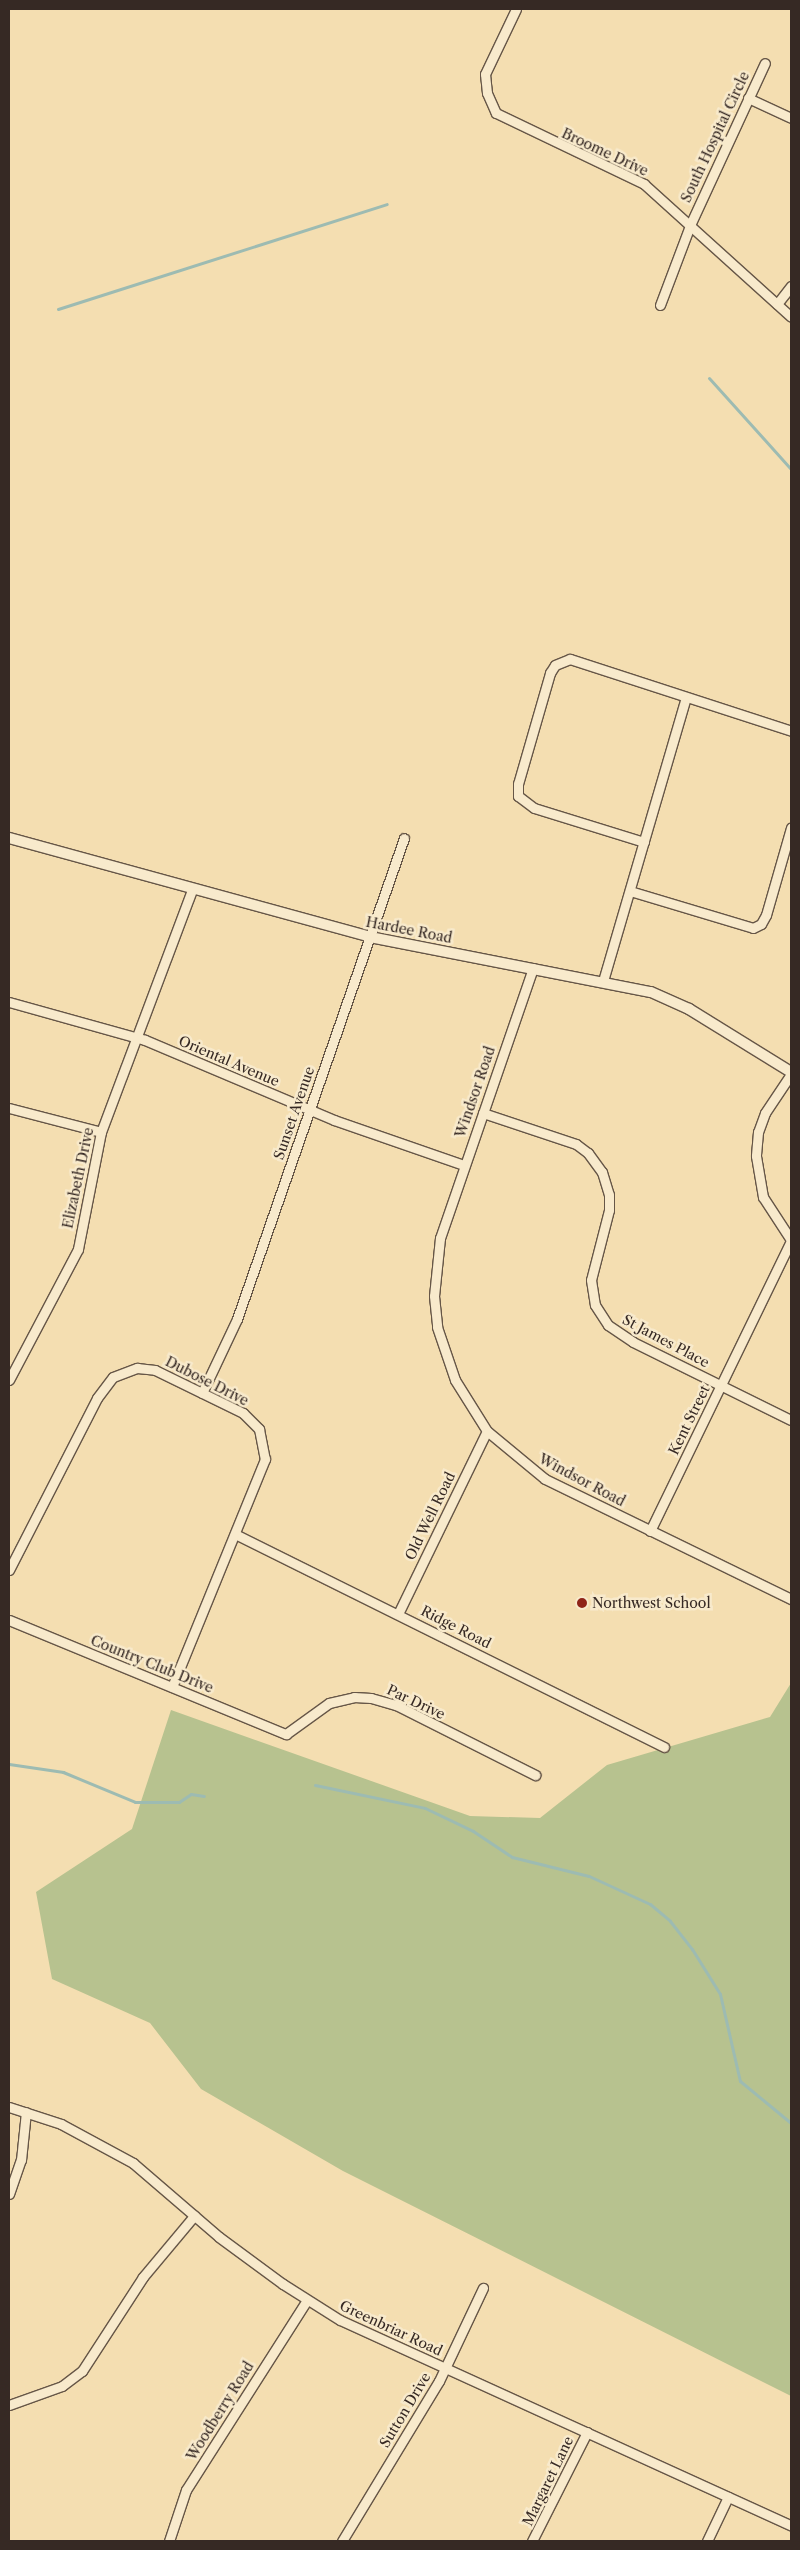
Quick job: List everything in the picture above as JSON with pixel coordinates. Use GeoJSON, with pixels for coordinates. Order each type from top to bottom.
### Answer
{"type":"FeatureCollection","features":[{"type":"Feature","properties":{"kind":"street","name":"Broome Drive"},"geometry":{"type":"LineString","coordinates":[[516,9],[485,74],[486,93],[496,114],[644,184],[691,223],[791,317]]}},
{"type":"Feature","properties":{"kind":"street","name":"South Hospital Circle"},"geometry":{"type":"LineString","coordinates":[[660,305],[691,223],[765,63]]}},
{"type":"Feature","properties":{"kind":"street"},"geometry":{"type":"LineString","coordinates":[[748,98],[791,118]]}},
{"type":"Feature","properties":{"kind":"street"},"geometry":{"type":"LineString","coordinates":[[776,304],[791,286]]}},
{"type":"Feature","properties":{"kind":"street"},"geometry":{"type":"LineString","coordinates":[[644,842],[534,808],[518,796],[518,784],[550,672],[555,665],[570,659],[791,731]]}},
{"type":"Feature","properties":{"kind":"street"},"geometry":{"type":"LineString","coordinates":[[603,981],[686,698]]}},
{"type":"Feature","properties":{"kind":"street"},"geometry":{"type":"LineString","coordinates":[[630,891],[753,928],[761,924],[766,915],[791,828]]}},
{"type":"Feature","properties":{"kind":"street","name":"Hardee Road"},"geometry":{"type":"LineString","coordinates":[[9,838],[192,890],[370,936],[603,981],[670,1000],[791,1073]]}},
{"type":"Feature","properties":{"kind":"street","name":"Sunset Avenue"},"geometry":{"type":"LineString","coordinates":[[202,1393],[237,1319],[404,838]]}},
{"type":"Feature","properties":{"kind":"street","name":"Elizabeth Drive"},"geometry":{"type":"LineString","coordinates":[[10,1375],[78,1249],[100,1132],[192,890]]}},
{"type":"Feature","properties":{"kind":"street","name":"Windsor Road"},"geometry":{"type":"LineString","coordinates":[[533,968],[440,1238],[434,1296],[439,1334],[455,1380],[486,1431],[545,1479],[791,1599]]}},
{"type":"Feature","properties":{"kind":"street","name":"Oriental Avenue"},"geometry":{"type":"LineString","coordinates":[[9,1002],[135,1037],[309,1110],[464,1165]]}},
{"type":"Feature","properties":{"kind":"street"},"geometry":{"type":"LineString","coordinates":[[791,1073],[765,1113],[758,1132],[756,1156],[763,1197],[791,1240]]}},
{"type":"Feature","properties":{"kind":"street"},"geometry":{"type":"LineString","coordinates":[[9,1108],[100,1132]]}},
{"type":"Feature","properties":{"kind":"street","name":"St James Place"},"geometry":{"type":"LineString","coordinates":[[483,1113],[576,1144],[594,1159],[606,1179],[610,1202],[591,1280],[601,1316],[618,1334],[791,1420]]}},
{"type":"Feature","properties":{"kind":"street","name":"Kent Street"},"geometry":{"type":"LineString","coordinates":[[650,1531],[791,1240]]}},
{"type":"Feature","properties":{"kind":"street","name":"Dubose Drive"},"geometry":{"type":"LineString","coordinates":[[9,1570],[96,1398],[113,1377],[128,1369],[146,1368],[243,1413],[252,1420],[263,1438],[265,1459],[172,1687]]}},
{"type":"Feature","properties":{"kind":"street","name":"Old Well Road"},"geometry":{"type":"LineString","coordinates":[[398,1614],[486,1431]]}},
{"type":"Feature","properties":{"kind":"street","name":"Ridge Road"},"geometry":{"type":"LineString","coordinates":[[235,1534],[664,1747]]}},
{"type":"Feature","properties":{"kind":"street","name":"Country Club Drive"},"geometry":{"type":"LineString","coordinates":[[9,1620],[286,1734]]}},
{"type":"Feature","properties":{"kind":"street","name":"Par Drive"},"geometry":{"type":"LineString","coordinates":[[286,1734],[329,1703],[354,1697],[371,1698],[396,1706],[535,1775]]}},
{"type":"Feature","properties":{"kind":"street","name":"Greenbriar Road"},"geometry":{"type":"LineString","coordinates":[[9,2107],[61,2124],[113,2151],[157,2182],[194,2216],[307,2300],[360,2330],[791,2526]]}},
{"type":"Feature","properties":{"kind":"street"},"geometry":{"type":"LineString","coordinates":[[9,2194],[21,2160],[26,2112]]}},
{"type":"Feature","properties":{"kind":"street"},"geometry":{"type":"LineString","coordinates":[[9,2405],[62,2386],[82,2371],[143,2277],[194,2216]]}},
{"type":"Feature","properties":{"kind":"street","name":"Sutton Drive"},"geometry":{"type":"LineString","coordinates":[[342,2541],[445,2368],[483,2288]]}},
{"type":"Feature","properties":{"kind":"street","name":"Woodberry Road"},"geometry":{"type":"LineString","coordinates":[[169,2541],[186,2490],[307,2300]]}},
{"type":"Feature","properties":{"kind":"street","name":"Margaret Lane"},"geometry":{"type":"LineString","coordinates":[[532,2541],[587,2432]]}},
{"type":"Feature","properties":{"kind":"street"},"geometry":{"type":"LineString","coordinates":[[707,2541],[728,2497]]}},
{"type":"Feature","properties":{"kind":"green space"},"geometry":{"type":"Polygon","coordinates":[[[791,1683],[791,2396],[343,2171],[201,2089],[150,2023],[52,1979],[36,1892],[132,1829],[171,1710],[470,1816],[540,1818],[607,1765],[770,1717],[791,1683]]]}},
{"type":"Feature","properties":{"kind":"waterway"},"geometry":{"type":"LineString","coordinates":[[58,309],[387,204]]}},
{"type":"Feature","properties":{"kind":"waterway"},"geometry":{"type":"LineString","coordinates":[[709,378],[791,469]]}},
{"type":"Feature","properties":{"kind":"waterway"},"geometry":{"type":"LineString","coordinates":[[9,1764],[63,1772],[135,1802],[179,1802],[191,1794],[204,1796]]}},
{"type":"Feature","properties":{"kind":"waterway"},"geometry":{"type":"LineString","coordinates":[[315,1785],[425,1808],[473,1831],[512,1857],[589,1876],[650,1904],[670,1921],[692,1949],[720,1994],[740,2081],[791,2123]]}},
{"type":"Feature","properties":{"kind":"place","name":"Northwest School"},"geometry":{"type":"Point","coordinates":[582,1603]}}]}
